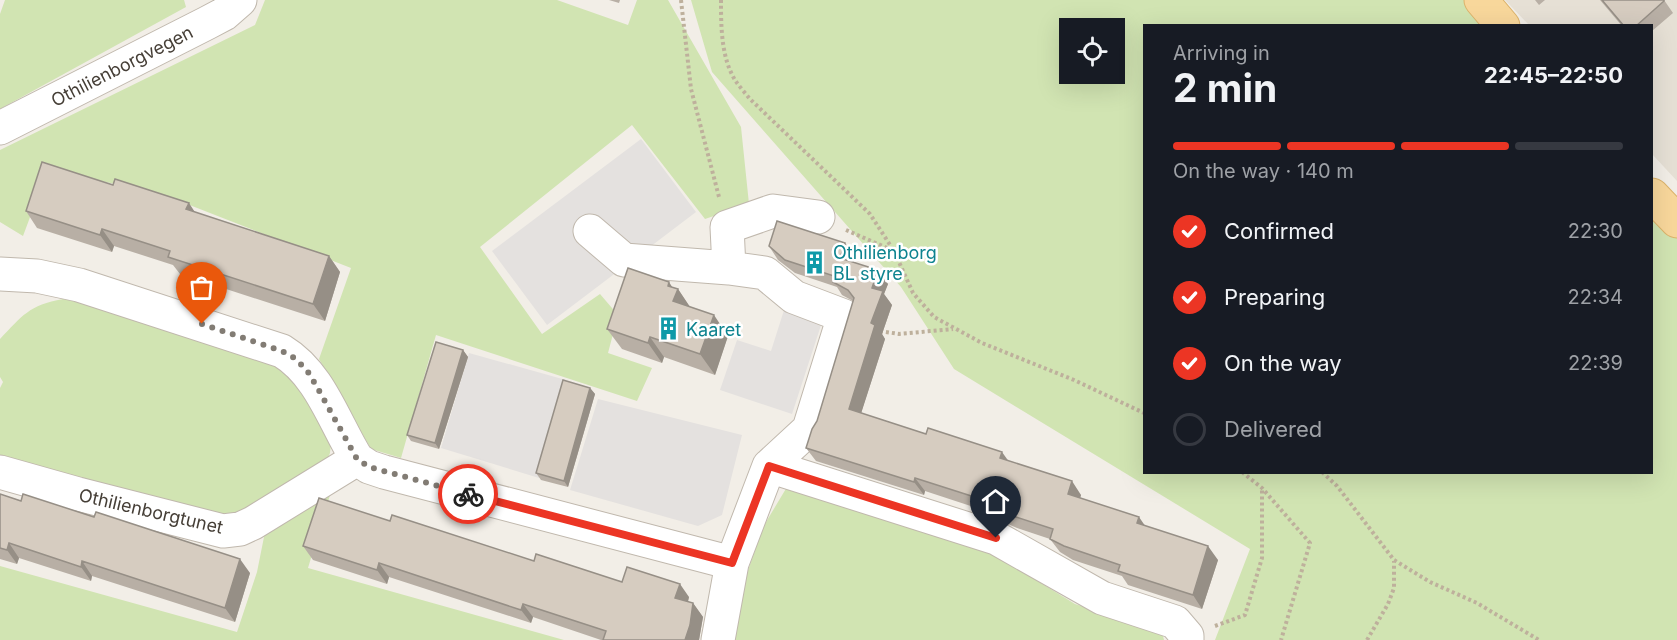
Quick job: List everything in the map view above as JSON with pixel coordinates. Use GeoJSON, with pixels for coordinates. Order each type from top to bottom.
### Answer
{"type":"FeatureCollection","features":[{"type":"Feature","properties":{"kind":"main road"},"geometry":{"type":"LineString","coordinates":[[1481,0],[1501,24]]}},
{"type":"Feature","properties":{"kind":"main road"},"geometry":{"type":"LineString","coordinates":[[1653,196],[1677,221]]}},
{"type":"Feature","properties":{"kind":"street","name":"Othilienborgvegen"},"geometry":{"type":"LineString","coordinates":[[0,128],[200,12],[224,14],[240,0]]}},
{"type":"Feature","properties":{"kind":"street"},"geometry":{"type":"LineString","coordinates":[[729,268],[727,227],[773,212],[818,217]]}},
{"type":"Feature","properties":{"kind":"street"},"geometry":{"type":"LineString","coordinates":[[590,231],[624,260],[765,273],[794,297],[844,316],[809,429],[769,466],[732,563],[718,640]]}},
{"type":"Feature","properties":{"kind":"street"},"geometry":{"type":"LineString","coordinates":[[0,274],[37,276],[79,285],[282,351],[296,359],[308,372],[357,459],[369,467],[732,563]]}},
{"type":"Feature","properties":{"kind":"street","name":"Othilienborgtunet"},"geometry":{"type":"LineString","coordinates":[[0,472],[224,531],[240,529],[253,523],[357,459]]}},
{"type":"Feature","properties":{"kind":"street"},"geometry":{"type":"LineString","coordinates":[[769,466],[996,538],[1102,598],[1175,622],[1187,638]]}},
{"type":"Feature","properties":{"kind":"path"},"geometry":{"type":"LineString","coordinates":[[681,0],[691,88],[727,227]]}},
{"type":"Feature","properties":{"kind":"path"},"geometry":{"type":"LineString","coordinates":[[720,0],[726,58],[735,79],[750,99],[870,214],[894,251],[913,293],[934,316],[953,329],[982,343],[1143,413]]}},
{"type":"Feature","properties":{"kind":"path"},"geometry":{"type":"LineString","coordinates":[[818,217],[894,251]]}},
{"type":"Feature","properties":{"kind":"path"},"geometry":{"type":"LineString","coordinates":[[841,325],[899,334],[953,329]]}},
{"type":"Feature","properties":{"kind":"path"},"geometry":{"type":"LineString","coordinates":[[1244,474],[1262,488],[1310,543],[1281,640]]}},
{"type":"Feature","properties":{"kind":"path"},"geometry":{"type":"LineString","coordinates":[[1324,474],[1337,486],[1394,560],[1430,582],[1477,603],[1539,640]]}},
{"type":"Feature","properties":{"kind":"path"},"geometry":{"type":"LineString","coordinates":[[1187,638],[1245,615],[1262,558],[1262,488]]}},
{"type":"Feature","properties":{"kind":"path"},"geometry":{"type":"LineString","coordinates":[[1367,640],[1388,604],[1394,588],[1394,560]]}},
{"type":"Feature","properties":{"kind":"shaded area"},"geometry":{"type":"Polygon","coordinates":[[[1505,0],[1677,0],[1677,181],[1653,155],[1653,24],[1528,24],[1505,0]]]}},
{"type":"Feature","properties":{"kind":"shaded area"},"geometry":{"type":"Polygon","coordinates":[[[641,139],[696,212],[547,325],[492,251],[641,139]]]}},
{"type":"Feature","properties":{"kind":"shaded area"},"geometry":{"type":"Polygon","coordinates":[[[785,307],[823,319],[792,414],[720,390],[737,340],[771,351],[785,307]]]}},
{"type":"Feature","properties":{"kind":"shaded area"},"geometry":{"type":"Polygon","coordinates":[[[469,353],[566,380],[539,478],[441,448],[469,353]]]}},
{"type":"Feature","properties":{"kind":"shaded area"},"geometry":{"type":"Polygon","coordinates":[[[598,399],[742,435],[722,515],[698,526],[570,490],[598,399]]]}},
{"type":"Feature","properties":{"kind":"green space"},"geometry":{"type":"Polygon","coordinates":[[[5,0],[184,0],[186,7],[0,109],[0,14],[5,0]]]}},
{"type":"Feature","properties":{"kind":"green space"},"geometry":{"type":"Polygon","coordinates":[[[265,0],[557,0],[628,25],[637,0],[668,0],[741,127],[749,204],[705,219],[632,125],[480,247],[542,334],[600,294],[618,315],[608,353],[652,368],[637,401],[436,335],[401,458],[371,449],[319,359],[351,268],[164,195],[48,169],[23,236],[0,222],[0,150],[255,25],[265,0]]]}},
{"type":"Feature","properties":{"kind":"green space"},"geometry":{"type":"Polygon","coordinates":[[[691,0],[1481,0],[1502,24],[1143,24],[1143,474],[1653,474],[1653,196],[1677,221],[1677,640],[1215,640],[1250,549],[954,369],[901,287],[712,72],[691,0]]]}},
{"type":"Feature","properties":{"kind":"green space"},"geometry":{"type":"Polygon","coordinates":[[[63,299],[86,303],[277,366],[301,386],[331,444],[326,462],[234,519],[0,460],[0,388],[3,382],[0,377],[0,339],[34,308],[63,299]]]}},
{"type":"Feature","properties":{"kind":"green space"},"geometry":{"type":"Polygon","coordinates":[[[333,485],[308,568],[564,640],[0,640],[0,566],[237,632],[257,572],[266,527],[333,485]]]}},
{"type":"Feature","properties":{"kind":"green space"},"geometry":{"type":"Polygon","coordinates":[[[787,487],[995,555],[1075,604],[1162,632],[1164,640],[735,640],[735,608],[763,527],[787,487]]]}},
{"type":"Feature","properties":{"kind":"building"},"geometry":{"type":"Polygon","coordinates":[[[1602,0],[1664,0],[1638,24],[1622,24],[1602,0]]]}},
{"type":"Feature","properties":{"kind":"building"},"geometry":{"type":"Polygon","coordinates":[[[42,162],[113,185],[115,179],[189,203],[186,209],[329,256],[313,304],[168,257],[170,251],[102,229],[100,235],[26,211],[42,162]]]}},
{"type":"Feature","properties":{"kind":"building"},"geometry":{"type":"Polygon","coordinates":[[[777,221],[845,243],[840,258],[878,270],[872,288],[883,291],[871,323],[875,325],[849,409],[926,434],[928,428],[1002,452],[1000,458],[1072,481],[1068,494],[1139,517],[1137,523],[1208,546],[1193,595],[1118,571],[1120,565],[1050,539],[1053,529],[1007,514],[983,503],[984,500],[915,478],[914,482],[806,448],[817,421],[854,298],[848,290],[833,282],[834,276],[785,260],[769,246],[777,221]]]}},
{"type":"Feature","properties":{"kind":"building"},"geometry":{"type":"Polygon","coordinates":[[[628,268],[669,282],[668,286],[678,289],[673,301],[714,315],[700,354],[650,337],[648,343],[607,329],[628,268]]]}},
{"type":"Feature","properties":{"kind":"building"},"geometry":{"type":"Polygon","coordinates":[[[436,342],[463,350],[435,443],[407,435],[436,342]]]}},
{"type":"Feature","properties":{"kind":"building"},"geometry":{"type":"Polygon","coordinates":[[[563,380],[590,388],[564,481],[536,473],[563,380]]]}},
{"type":"Feature","properties":{"kind":"building"},"geometry":{"type":"Polygon","coordinates":[[[0,494],[21,501],[23,494],[94,517],[96,512],[240,559],[225,608],[82,561],[81,567],[9,543],[7,550],[0,548],[0,494]]]}},
{"type":"Feature","properties":{"kind":"building"},"geometry":{"type":"Polygon","coordinates":[[[319,498],[390,521],[392,515],[534,561],[536,554],[622,582],[627,567],[680,584],[675,598],[693,603],[685,640],[603,640],[606,631],[523,604],[521,610],[379,563],[377,570],[303,546],[319,498]]]}},
{"type":"Feature","properties":{"kind":"way so far"},"geometry":{"type":"LineString","coordinates":[[202,324],[264,344],[296,359],[308,372],[357,459],[369,467],[468,494]]}},
{"type":"Feature","properties":{"kind":"place","name":"Othilienborg BL styre"},"geometry":{"type":"Point","coordinates":[815,262]}},
{"type":"Feature","properties":{"kind":"place","name":"Kaaret"},"geometry":{"type":"Point","coordinates":[668,329]}},
{"type":"Feature","properties":{"kind":"route"},"geometry":{"type":"LineString","coordinates":[[468,494],[732,563],[769,466],[996,538]]}}]}
